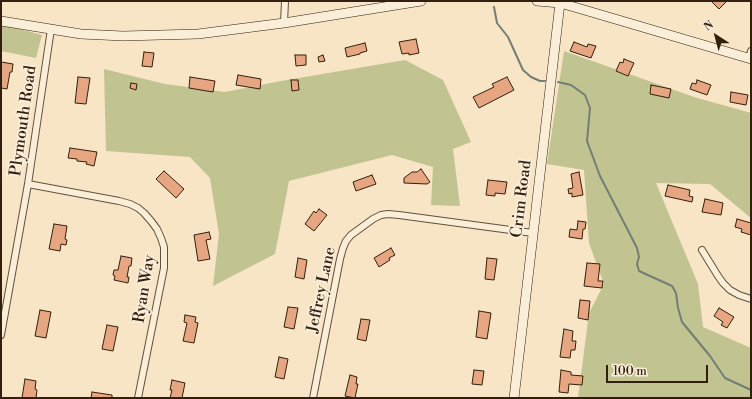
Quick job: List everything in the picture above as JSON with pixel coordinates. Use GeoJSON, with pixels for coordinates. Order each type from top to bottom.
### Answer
{"type":"FeatureCollection","features":[{"type":"Feature","properties":{"kind":"street"},"geometry":{"type":"LineString","coordinates":[[284,23],[285,1]]}},
{"type":"Feature","properties":{"kind":"street"},"geometry":{"type":"LineString","coordinates":[[1,21],[88,34],[162,36],[198,34],[284,23],[421,1]]}},
{"type":"Feature","properties":{"kind":"street"},"geometry":{"type":"LineString","coordinates":[[537,1],[560,3],[750,56]]}},
{"type":"Feature","properties":{"kind":"street","name":"Crim Road"},"geometry":{"type":"LineString","coordinates":[[514,398],[560,3]]}},
{"type":"Feature","properties":{"kind":"street","name":"Plymouth Road"},"geometry":{"type":"LineString","coordinates":[[1,334],[28,184],[51,29]]}},
{"type":"Feature","properties":{"kind":"street","name":"Ryan Way"},"geometry":{"type":"LineString","coordinates":[[28,184],[130,204],[144,213],[157,229],[164,247],[164,268],[138,398]]}},
{"type":"Feature","properties":{"kind":"street","name":"Jeffrey Lane"},"geometry":{"type":"LineString","coordinates":[[313,398],[343,248],[351,235],[373,219],[388,214],[533,233]]}},
{"type":"Feature","properties":{"kind":"street"},"geometry":{"type":"LineString","coordinates":[[702,250],[723,283],[730,290],[751,299]]}},
{"type":"Feature","properties":{"kind":"green space"},"geometry":{"type":"Polygon","coordinates":[[[1,24],[42,35],[36,58],[1,51],[1,24]]]}},
{"type":"Feature","properties":{"kind":"green space"},"geometry":{"type":"Polygon","coordinates":[[[564,51],[694,97],[751,113],[751,218],[710,184],[656,183],[698,284],[703,327],[751,348],[751,398],[578,398],[589,313],[604,284],[589,243],[584,170],[547,164],[564,51]]]}},
{"type":"Feature","properties":{"kind":"green space"},"geometry":{"type":"Polygon","coordinates":[[[405,60],[443,80],[471,142],[453,149],[460,206],[431,205],[433,167],[392,155],[289,181],[275,254],[213,286],[219,234],[210,178],[190,157],[106,151],[104,69],[165,84],[225,92],[405,60]]]}},
{"type":"Feature","properties":{"kind":"building"},"geometry":{"type":"Polygon","coordinates":[[[711,1],[727,1],[719,9],[711,1]]]}},
{"type":"Feature","properties":{"kind":"building"},"geometry":{"type":"Polygon","coordinates":[[[416,39],[419,53],[409,55],[409,53],[402,54],[399,42],[416,39]]]}},
{"type":"Feature","properties":{"kind":"building"},"geometry":{"type":"Polygon","coordinates":[[[574,42],[587,47],[588,44],[596,46],[591,58],[570,51],[574,42]]]}},
{"type":"Feature","properties":{"kind":"building"},"geometry":{"type":"Polygon","coordinates":[[[365,43],[367,51],[347,57],[345,48],[365,43]]]}},
{"type":"Feature","properties":{"kind":"building"},"geometry":{"type":"Polygon","coordinates":[[[144,52],[154,53],[152,67],[142,66],[144,52]]]}},
{"type":"Feature","properties":{"kind":"building"},"geometry":{"type":"Polygon","coordinates":[[[295,55],[306,55],[306,65],[296,66],[295,55]]]}},
{"type":"Feature","properties":{"kind":"building"},"geometry":{"type":"Polygon","coordinates":[[[323,55],[325,61],[319,62],[318,57],[323,55]]]}},
{"type":"Feature","properties":{"kind":"building"},"geometry":{"type":"Polygon","coordinates":[[[624,59],[634,63],[628,76],[616,71],[620,62],[623,63],[624,59]]]}},
{"type":"Feature","properties":{"kind":"building"},"geometry":{"type":"Polygon","coordinates":[[[1,62],[13,64],[7,89],[1,88],[1,62]]]}},
{"type":"Feature","properties":{"kind":"building"},"geometry":{"type":"Polygon","coordinates":[[[238,75],[261,79],[260,89],[236,85],[238,75]]]}},
{"type":"Feature","properties":{"kind":"building"},"geometry":{"type":"Polygon","coordinates":[[[78,77],[90,78],[86,104],[75,103],[78,77]]]}},
{"type":"Feature","properties":{"kind":"building"},"geometry":{"type":"Polygon","coordinates":[[[190,77],[215,81],[213,92],[189,88],[190,77]]]}},
{"type":"Feature","properties":{"kind":"building"},"geometry":{"type":"Polygon","coordinates":[[[507,77],[514,90],[479,108],[473,97],[494,87],[492,84],[507,77]]]}},
{"type":"Feature","properties":{"kind":"building"},"geometry":{"type":"Polygon","coordinates":[[[291,80],[298,80],[299,90],[292,91],[291,80]]]}},
{"type":"Feature","properties":{"kind":"building"},"geometry":{"type":"Polygon","coordinates":[[[697,80],[711,85],[707,95],[690,89],[692,83],[696,84],[697,80]]]}},
{"type":"Feature","properties":{"kind":"building"},"geometry":{"type":"Polygon","coordinates":[[[131,83],[137,84],[136,90],[130,88],[131,83]]]}},
{"type":"Feature","properties":{"kind":"building"},"geometry":{"type":"Polygon","coordinates":[[[651,85],[671,89],[669,98],[650,94],[651,85]]]}},
{"type":"Feature","properties":{"kind":"building"},"geometry":{"type":"Polygon","coordinates":[[[731,92],[748,95],[746,105],[730,102],[731,92]]]}},
{"type":"Feature","properties":{"kind":"building"},"geometry":{"type":"Polygon","coordinates":[[[70,148],[97,152],[94,166],[86,164],[87,162],[68,158],[70,148]]]}},
{"type":"Feature","properties":{"kind":"building"},"geometry":{"type":"Polygon","coordinates":[[[421,169],[430,182],[427,184],[404,183],[404,178],[412,172],[417,172],[421,169]]]}},
{"type":"Feature","properties":{"kind":"building"},"geometry":{"type":"Polygon","coordinates":[[[164,171],[184,189],[176,198],[156,179],[164,171]]]}},
{"type":"Feature","properties":{"kind":"building"},"geometry":{"type":"Polygon","coordinates":[[[579,172],[583,195],[572,197],[572,193],[569,194],[568,189],[573,188],[571,174],[579,172]]]}},
{"type":"Feature","properties":{"kind":"building"},"geometry":{"type":"Polygon","coordinates":[[[372,175],[376,184],[356,191],[353,182],[372,175]]]}},
{"type":"Feature","properties":{"kind":"building"},"geometry":{"type":"Polygon","coordinates":[[[488,180],[507,182],[505,194],[495,193],[495,196],[486,195],[488,180]]]}},
{"type":"Feature","properties":{"kind":"building"},"geometry":{"type":"Polygon","coordinates":[[[668,185],[690,190],[689,196],[693,197],[692,202],[665,196],[668,185]]]}},
{"type":"Feature","properties":{"kind":"building"},"geometry":{"type":"Polygon","coordinates":[[[705,199],[723,203],[721,215],[702,212],[705,199]]]}},
{"type":"Feature","properties":{"kind":"building"},"geometry":{"type":"Polygon","coordinates":[[[319,209],[327,215],[314,231],[305,224],[314,211],[316,213],[319,209]]]}},
{"type":"Feature","properties":{"kind":"building"},"geometry":{"type":"Polygon","coordinates":[[[737,219],[751,223],[751,235],[741,232],[742,229],[735,227],[737,219]]]}},
{"type":"Feature","properties":{"kind":"building"},"geometry":{"type":"Polygon","coordinates":[[[578,221],[586,222],[585,229],[583,229],[582,239],[569,237],[570,229],[577,230],[578,221]]]}},
{"type":"Feature","properties":{"kind":"building"},"geometry":{"type":"Polygon","coordinates":[[[54,224],[67,226],[65,239],[67,240],[66,245],[61,244],[60,251],[49,249],[54,224]]]}},
{"type":"Feature","properties":{"kind":"building"},"geometry":{"type":"Polygon","coordinates":[[[209,232],[211,239],[206,240],[210,259],[198,261],[194,235],[209,232]]]}},
{"type":"Feature","properties":{"kind":"building"},"geometry":{"type":"Polygon","coordinates":[[[391,248],[395,255],[379,267],[374,258],[391,248]]]}},
{"type":"Feature","properties":{"kind":"building"},"geometry":{"type":"Polygon","coordinates":[[[121,256],[132,258],[127,277],[129,277],[128,283],[114,280],[114,270],[118,270],[121,256]]]}},
{"type":"Feature","properties":{"kind":"building"},"geometry":{"type":"Polygon","coordinates":[[[298,258],[307,260],[304,279],[295,277],[298,258]]]}},
{"type":"Feature","properties":{"kind":"building"},"geometry":{"type":"Polygon","coordinates":[[[487,258],[497,259],[494,280],[485,279],[487,258]]]}},
{"type":"Feature","properties":{"kind":"building"},"geometry":{"type":"Polygon","coordinates":[[[587,263],[600,264],[598,281],[603,281],[602,288],[584,286],[587,263]]]}},
{"type":"Feature","properties":{"kind":"building"},"geometry":{"type":"Polygon","coordinates":[[[580,300],[590,301],[588,320],[578,318],[580,300]]]}},
{"type":"Feature","properties":{"kind":"building"},"geometry":{"type":"Polygon","coordinates":[[[288,307],[298,308],[294,329],[284,327],[288,307]]]}},
{"type":"Feature","properties":{"kind":"building"},"geometry":{"type":"Polygon","coordinates":[[[719,308],[734,317],[727,328],[721,325],[723,322],[714,316],[719,308]]]}},
{"type":"Feature","properties":{"kind":"building"},"geometry":{"type":"Polygon","coordinates":[[[40,310],[51,312],[46,338],[35,336],[40,310]]]}},
{"type":"Feature","properties":{"kind":"building"},"geometry":{"type":"Polygon","coordinates":[[[479,311],[491,313],[487,339],[476,337],[479,311]]]}},
{"type":"Feature","properties":{"kind":"building"},"geometry":{"type":"Polygon","coordinates":[[[185,315],[196,317],[195,322],[198,323],[194,343],[183,341],[187,323],[184,322],[185,315]]]}},
{"type":"Feature","properties":{"kind":"building"},"geometry":{"type":"Polygon","coordinates":[[[361,319],[370,320],[366,341],[357,339],[361,319]]]}},
{"type":"Feature","properties":{"kind":"building"},"geometry":{"type":"Polygon","coordinates":[[[107,325],[118,327],[113,351],[102,349],[107,325]]]}},
{"type":"Feature","properties":{"kind":"building"},"geometry":{"type":"Polygon","coordinates":[[[564,329],[573,331],[572,341],[576,341],[575,350],[571,350],[570,358],[560,357],[564,329]]]}},
{"type":"Feature","properties":{"kind":"building"},"geometry":{"type":"Polygon","coordinates":[[[279,357],[288,359],[284,379],[275,377],[279,357]]]}},
{"type":"Feature","properties":{"kind":"building"},"geometry":{"type":"Polygon","coordinates":[[[474,370],[484,371],[482,385],[472,384],[474,370]]]}},
{"type":"Feature","properties":{"kind":"building"},"geometry":{"type":"Polygon","coordinates":[[[561,370],[571,372],[571,375],[583,376],[582,385],[569,384],[568,393],[559,392],[561,370]]]}},
{"type":"Feature","properties":{"kind":"building"},"geometry":{"type":"Polygon","coordinates":[[[350,375],[357,377],[356,384],[358,384],[355,398],[345,396],[350,375]]]}},
{"type":"Feature","properties":{"kind":"building"},"geometry":{"type":"Polygon","coordinates":[[[25,379],[36,381],[36,398],[22,398],[25,379]]]}},
{"type":"Feature","properties":{"kind":"building"},"geometry":{"type":"Polygon","coordinates":[[[172,380],[185,383],[182,398],[170,398],[172,380]]]}},
{"type":"Feature","properties":{"kind":"building"},"geometry":{"type":"Polygon","coordinates":[[[92,392],[112,395],[112,398],[91,398],[92,392]]]}},
{"type":"Feature","properties":{"kind":"waterway"},"geometry":{"type":"LineString","coordinates":[[494,7],[497,23],[508,37],[523,70],[531,77],[540,81],[545,81]]}},
{"type":"Feature","properties":{"kind":"waterway"},"geometry":{"type":"LineString","coordinates":[[558,82],[571,85],[585,95],[590,108],[587,141],[600,176],[637,248],[639,257],[637,264],[639,271],[672,286],[676,293],[682,322],[710,356],[725,378],[751,390]]}}]}
